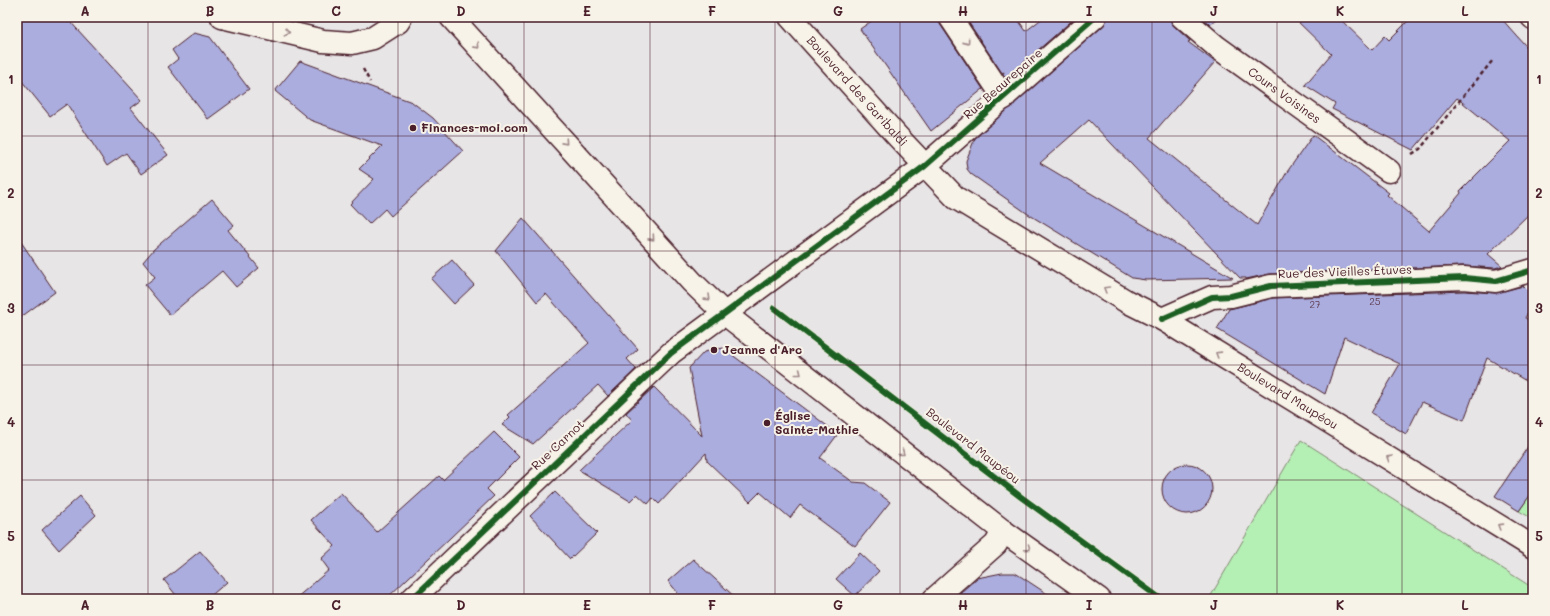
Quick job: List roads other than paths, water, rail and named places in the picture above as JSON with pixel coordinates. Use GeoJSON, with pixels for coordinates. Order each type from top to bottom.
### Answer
{"type":"FeatureCollection","features":[{"type":"Feature","properties":{"kind":"main road"},"geometry":{"type":"LineString","coordinates":[[222,17],[323,41],[352,43],[373,38],[398,22],[402,17]]}},
{"type":"Feature","properties":{"kind":"main road"},"geometry":{"type":"LineString","coordinates":[[451,17],[692,282],[725,314],[1003,531],[1099,599]]}},
{"type":"Feature","properties":{"kind":"main road","name":"Boulevard des Garibaldi"},"geometry":{"type":"LineString","coordinates":[[790,17],[925,166]]}},
{"type":"Feature","properties":{"kind":"main road"},"geometry":{"type":"LineString","coordinates":[[950,17],[1004,98]]}},
{"type":"Feature","properties":{"kind":"main road","name":"Rue Beaurepaire"},"geometry":{"type":"LineString","coordinates":[[725,314],[925,166],[1095,17]]}},
{"type":"Feature","properties":{"kind":"main road","name":"Cours Voisines"},"geometry":{"type":"LineString","coordinates":[[1182,17],[1217,47],[1381,165]]}},
{"type":"Feature","properties":{"kind":"main road","name":"Boulevard Maupéou"},"geometry":{"type":"LineString","coordinates":[[925,166],[956,198],[1126,301],[1162,319],[1533,547]]}},
{"type":"Feature","properties":{"kind":"main road","name":"Rue des Vieilles Étuves"},"geometry":{"type":"LineString","coordinates":[[1162,319],[1212,297],[1232,296],[1271,286],[1464,278],[1496,281],[1533,270]]}},
{"type":"Feature","properties":{"kind":"main road","name":"Rue Carnot"},"geometry":{"type":"LineString","coordinates":[[412,599],[671,353],[725,314]]}},
{"type":"Feature","properties":{"kind":"main road"},"geometry":{"type":"LineString","coordinates":[[934,599],[996,544],[1003,531]]}},
{"type":"Feature","properties":{"kind":"place","name":"Finances-moi.com"},"geometry":{"type":"Point","coordinates":[413,128]}},
{"type":"Feature","properties":{"kind":"place","name":"Jeanne d'Arc"},"geometry":{"type":"Point","coordinates":[714,350]}},
{"type":"Feature","properties":{"kind":"place","name":"Église Sainte-Mathie"},"geometry":{"type":"Point","coordinates":[767,423]}}]}
